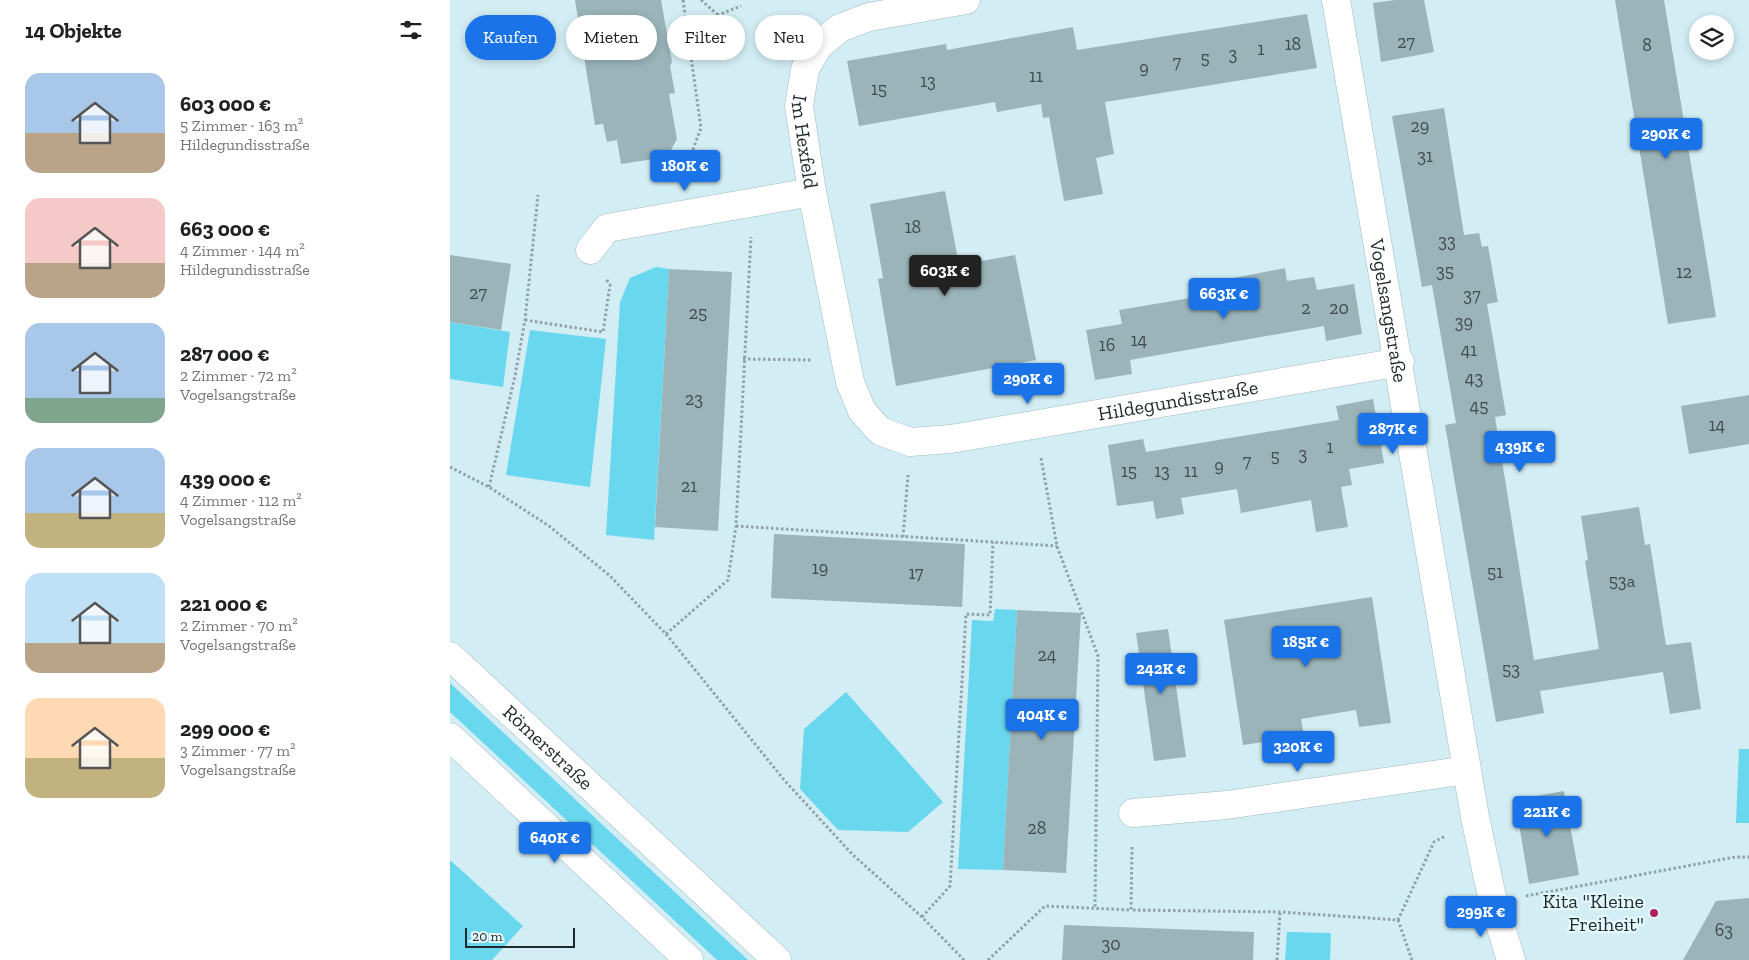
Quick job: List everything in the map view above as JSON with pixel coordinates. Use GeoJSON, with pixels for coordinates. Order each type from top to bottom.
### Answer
{"type":"FeatureCollection","features":[{"type":"Feature","properties":{"kind":"street","name":"Im Hexfeld"},"geometry":{"type":"LineString","coordinates":[[590,250],[607,228],[812,192],[799,106],[805,68],[819,45],[840,28],[869,17],[966,0]]}},
{"type":"Feature","properties":{"kind":"street","name":"Vogelsangstraße"},"geometry":{"type":"LineString","coordinates":[[1336,0],[1400,362],[1467,770],[1494,902],[1511,960]]}},
{"type":"Feature","properties":{"kind":"street","name":"Hildegundisstraße"},"geometry":{"type":"LineString","coordinates":[[812,192],[850,382],[862,411],[880,431],[910,442],[951,439],[1400,362]]}},
{"type":"Feature","properties":{"kind":"street","name":"Römerstraße"},"geometry":{"type":"LineString","coordinates":[[450,656],[777,960]]}},
{"type":"Feature","properties":{"kind":"street"},"geometry":{"type":"LineString","coordinates":[[450,737],[689,960]]}},
{"type":"Feature","properties":{"kind":"street"},"geometry":{"type":"LineString","coordinates":[[1133,813],[1227,805],[1467,770]]}},
{"type":"Feature","properties":{"kind":"path"},"geometry":{"type":"LineString","coordinates":[[683,0],[685,15]]}},
{"type":"Feature","properties":{"kind":"path"},"geometry":{"type":"LineString","coordinates":[[701,0],[718,15],[741,6]]}},
{"type":"Feature","properties":{"kind":"path"},"geometry":{"type":"LineString","coordinates":[[686,168],[701,128],[692,60]]}},
{"type":"Feature","properties":{"kind":"path"},"geometry":{"type":"LineString","coordinates":[[490,487],[515,376],[525,320],[538,195]]}},
{"type":"Feature","properties":{"kind":"path"},"geometry":{"type":"LineString","coordinates":[[666,634],[728,580],[736,526],[742,359],[753,201]]}},
{"type":"Feature","properties":{"kind":"path"},"geometry":{"type":"LineString","coordinates":[[525,320],[603,332],[610,285],[590,250]]}},
{"type":"Feature","properties":{"kind":"path"},"geometry":{"type":"LineString","coordinates":[[742,359],[845,360]]}},
{"type":"Feature","properties":{"kind":"path"},"geometry":{"type":"LineString","coordinates":[[1035,425],[1057,546],[1098,656],[1095,908]]}},
{"type":"Feature","properties":{"kind":"path"},"geometry":{"type":"LineString","coordinates":[[903,536],[910,442]]}},
{"type":"Feature","properties":{"kind":"path"},"geometry":{"type":"LineString","coordinates":[[450,468],[490,487],[549,526],[594,563],[666,634],[784,781],[852,854],[922,916],[964,960]]}},
{"type":"Feature","properties":{"kind":"path"},"geometry":{"type":"LineString","coordinates":[[736,526],[1057,546]]}},
{"type":"Feature","properties":{"kind":"path"},"geometry":{"type":"LineString","coordinates":[[922,916],[950,886],[966,614],[990,615],[993,542]]}},
{"type":"Feature","properties":{"kind":"path"},"geometry":{"type":"LineString","coordinates":[[1131,910],[1133,813]]}},
{"type":"Feature","properties":{"kind":"path"},"geometry":{"type":"LineString","coordinates":[[1412,960],[1398,920],[1434,842],[1476,817]]}},
{"type":"Feature","properties":{"kind":"path"},"geometry":{"type":"LineString","coordinates":[[1494,902],[1735,857],[1749,857]]}},
{"type":"Feature","properties":{"kind":"path"},"geometry":{"type":"LineString","coordinates":[[988,960],[1045,906],[1131,910],[1280,912],[1398,920]]}},
{"type":"Feature","properties":{"kind":"path"},"geometry":{"type":"LineString","coordinates":[[1277,960],[1280,912]]}},
{"type":"Feature","properties":{"kind":"shaded area"},"geometry":{"type":"Polygon","coordinates":[[[656,267],[669,269],[654,540],[606,535],[620,302],[630,278],[656,267]]]}},
{"type":"Feature","properties":{"kind":"shaded area"},"geometry":{"type":"Polygon","coordinates":[[[450,322],[510,332],[503,387],[450,379],[450,322]]]}},
{"type":"Feature","properties":{"kind":"shaded area"},"geometry":{"type":"Polygon","coordinates":[[[530,330],[606,339],[590,487],[506,475],[530,330]]]}},
{"type":"Feature","properties":{"kind":"shaded area"},"geometry":{"type":"Polygon","coordinates":[[[995,609],[1017,610],[1003,870],[958,869],[972,620],[993,621],[995,609]]]}},
{"type":"Feature","properties":{"kind":"shaded area"},"geometry":{"type":"Polygon","coordinates":[[[450,683],[748,960],[717,960],[450,712],[450,683]]]}},
{"type":"Feature","properties":{"kind":"shaded area"},"geometry":{"type":"Polygon","coordinates":[[[846,692],[943,802],[908,832],[838,830],[800,789],[804,729],[846,692]]]}},
{"type":"Feature","properties":{"kind":"shaded area"},"geometry":{"type":"Polygon","coordinates":[[[1739,749],[1749,749],[1749,823],[1736,823],[1739,749]]]}},
{"type":"Feature","properties":{"kind":"shaded area"},"geometry":{"type":"Polygon","coordinates":[[[450,860],[523,926],[492,960],[450,960],[450,860]]]}},
{"type":"Feature","properties":{"kind":"shaded area"},"geometry":{"type":"Polygon","coordinates":[[[1287,932],[1331,933],[1330,960],[1285,960],[1287,932]]]}},
{"type":"Feature","properties":{"kind":"building"},"geometry":{"type":"Polygon","coordinates":[[[575,0],[661,0],[667,34],[667,60],[672,60],[672,62],[670,66],[675,93],[669,94],[677,139],[667,157],[621,164],[617,140],[607,142],[603,124],[595,125],[585,60],[657,60],[657,15],[577,15],[575,0]]]}},
{"type":"Feature","properties":{"kind":"building"},"geometry":{"type":"Polygon","coordinates":[[[1395,0],[1424,0],[1434,52],[1381,62],[1373,3],[1395,0]]]}},
{"type":"Feature","properties":{"kind":"building"},"geometry":{"type":"Polygon","coordinates":[[[1615,0],[1664,0],[1716,317],[1668,324],[1615,0]]]}},
{"type":"Feature","properties":{"kind":"building"},"geometry":{"type":"Polygon","coordinates":[[[1307,14],[1317,68],[1105,102],[1114,154],[1096,158],[1103,194],[1064,201],[1049,117],[1043,118],[1041,104],[997,112],[995,102],[859,126],[847,61],[946,44],[947,50],[1073,27],[1077,50],[1307,14]]]}},
{"type":"Feature","properties":{"kind":"building"},"geometry":{"type":"Polygon","coordinates":[[[1444,108],[1464,235],[1479,233],[1482,247],[1488,246],[1498,302],[1487,304],[1506,415],[1495,417],[1534,660],[1599,649],[1585,561],[1588,560],[1581,516],[1639,507],[1645,545],[1650,544],[1666,645],[1691,642],[1701,709],[1670,714],[1663,672],[1540,691],[1544,713],[1496,722],[1445,425],[1456,423],[1432,285],[1422,287],[1392,116],[1444,108]]]}},
{"type":"Feature","properties":{"kind":"building"},"geometry":{"type":"Polygon","coordinates":[[[945,191],[959,265],[1015,255],[1036,360],[896,386],[878,279],[883,278],[870,204],[945,191]]]}},
{"type":"Feature","properties":{"kind":"building"},"geometry":{"type":"Polygon","coordinates":[[[450,255],[511,264],[501,330],[450,322],[450,255]]]}},
{"type":"Feature","properties":{"kind":"building"},"geometry":{"type":"Polygon","coordinates":[[[1285,268],[1287,281],[1314,277],[1317,290],[1354,284],[1362,334],[1326,341],[1324,326],[1130,360],[1132,374],[1095,380],[1086,330],[1122,324],[1119,310],[1232,291],[1229,279],[1285,268]]]}},
{"type":"Feature","properties":{"kind":"building"},"geometry":{"type":"Polygon","coordinates":[[[669,269],[732,272],[718,531],[655,527],[669,269]]]}},
{"type":"Feature","properties":{"kind":"building"},"geometry":{"type":"Polygon","coordinates":[[[1749,395],[1749,444],[1689,454],[1681,406],[1749,395]]]}},
{"type":"Feature","properties":{"kind":"building"},"geometry":{"type":"Polygon","coordinates":[[[1373,399],[1384,463],[1349,469],[1352,485],[1341,487],[1348,527],[1316,532],[1311,500],[1241,513],[1237,489],[1181,498],[1184,514],[1156,519],[1153,501],[1117,506],[1108,445],[1143,439],[1146,452],[1339,420],[1336,406],[1373,399]]]}},
{"type":"Feature","properties":{"kind":"building"},"geometry":{"type":"Polygon","coordinates":[[[774,534],[965,544],[962,607],[771,598],[774,534]]]}},
{"type":"Feature","properties":{"kind":"building"},"geometry":{"type":"Polygon","coordinates":[[[1372,597],[1391,723],[1359,727],[1356,710],[1301,719],[1304,736],[1243,745],[1224,620],[1372,597]]]}},
{"type":"Feature","properties":{"kind":"building"},"geometry":{"type":"Polygon","coordinates":[[[1017,610],[1081,613],[1066,873],[1003,870],[1017,610]]]}},
{"type":"Feature","properties":{"kind":"building"},"geometry":{"type":"Polygon","coordinates":[[[1168,629],[1186,757],[1154,761],[1136,633],[1168,629]]]}},
{"type":"Feature","properties":{"kind":"building"},"geometry":{"type":"Polygon","coordinates":[[[1564,791],[1579,875],[1529,884],[1515,800],[1564,791]]]}},
{"type":"Feature","properties":{"kind":"building"},"geometry":{"type":"Polygon","coordinates":[[[1749,898],[1749,960],[1683,960],[1716,901],[1749,898]]]}},
{"type":"Feature","properties":{"kind":"building"},"geometry":{"type":"Polygon","coordinates":[[[1064,925],[1254,932],[1253,960],[1062,960],[1064,925]]]}},
{"type":"Feature","properties":{"kind":"place","name":"Kita \"Kleine Freiheit\""},"geometry":{"type":"Point","coordinates":[1654,913]}}]}
